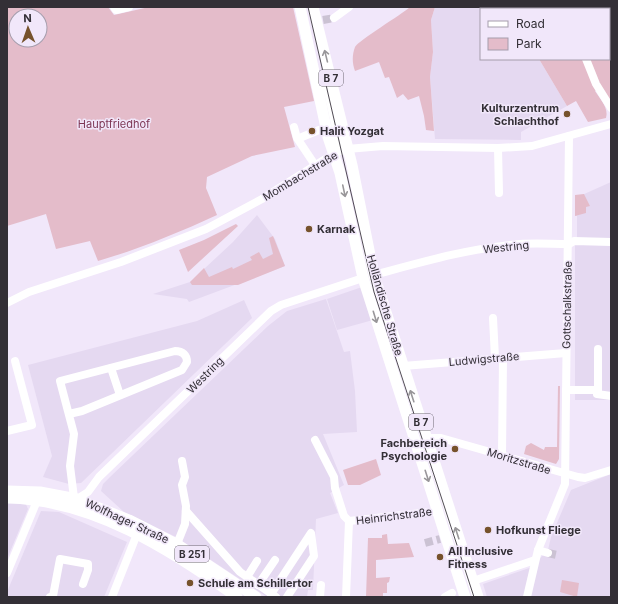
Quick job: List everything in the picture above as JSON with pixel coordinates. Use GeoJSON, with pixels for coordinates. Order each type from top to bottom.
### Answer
{"type":"FeatureCollection","features":[{"type":"Feature","properties":{"kind":"main road","name":"Holländische Straße"},"geometry":{"type":"LineString","coordinates":[[300,7],[316,75],[328,136],[341,151]]}},
{"type":"Feature","properties":{"kind":"main road","name":"Holländische Straße"},"geometry":{"type":"LineString","coordinates":[[313,7],[320,21],[331,78],[341,151],[369,277],[439,511],[443,538],[456,594]]}},
{"type":"Feature","properties":{"kind":"main road","name":"Holländische Straße"},"geometry":{"type":"LineString","coordinates":[[369,277],[402,366],[478,597]]}},
{"type":"Feature","properties":{"kind":"main road","name":"Wolfhager Straße"},"geometry":{"type":"LineString","coordinates":[[7,491],[73,501],[129,520],[246,591]]}},
{"type":"Feature","properties":{"kind":"main road","name":"Wolfhager Straße"},"geometry":{"type":"LineString","coordinates":[[7,498],[39,496]]}},
{"type":"Feature","properties":{"kind":"main road","name":"Wolfhager Straße"},"geometry":{"type":"LineString","coordinates":[[73,501],[137,534],[175,549],[214,582],[246,591]]}},
{"type":"Feature","properties":{"kind":"main road"},"geometry":{"type":"LineString","coordinates":[[214,582],[222,597]]}},
{"type":"Feature","properties":{"kind":"street"},"geometry":{"type":"LineString","coordinates":[[114,7],[116,10],[129,7]]}},
{"type":"Feature","properties":{"kind":"street"},"geometry":{"type":"LineString","coordinates":[[334,18],[349,7]]}},
{"type":"Feature","properties":{"kind":"street"},"geometry":{"type":"LineString","coordinates":[[586,60],[596,84],[611,108]]}},
{"type":"Feature","properties":{"kind":"street"},"geometry":{"type":"LineString","coordinates":[[316,75],[328,93],[341,151]]}},
{"type":"Feature","properties":{"kind":"street"},"geometry":{"type":"LineString","coordinates":[[328,93],[331,78]]}},
{"type":"Feature","properties":{"kind":"street","name":"Mombachstraße"},"geometry":{"type":"LineString","coordinates":[[7,303],[29,292],[121,262],[206,229],[262,199],[315,165],[341,151],[383,146],[498,148],[532,146],[611,124]]}},
{"type":"Feature","properties":{"kind":"street"},"geometry":{"type":"LineString","coordinates":[[294,127],[297,138],[315,165]]}},
{"type":"Feature","properties":{"kind":"street"},"geometry":{"type":"LineString","coordinates":[[302,137],[319,130]]}},
{"type":"Feature","properties":{"kind":"street","name":"Gottschalkstraße"},"geometry":{"type":"LineString","coordinates":[[527,597],[538,550],[565,484],[566,475],[569,136]]}},
{"type":"Feature","properties":{"kind":"street"},"geometry":{"type":"LineString","coordinates":[[498,148],[498,193]]}},
{"type":"Feature","properties":{"kind":"street","name":"Westring"},"geometry":{"type":"LineString","coordinates":[[73,501],[88,492],[99,477],[271,311],[281,305],[369,277],[461,252],[520,244],[568,244],[574,241],[611,242]]}},
{"type":"Feature","properties":{"kind":"street"},"geometry":{"type":"LineString","coordinates":[[493,318],[499,358],[502,455]]}},
{"type":"Feature","properties":{"kind":"street"},"geometry":{"type":"LineString","coordinates":[[598,349],[597,394],[611,396]]}},
{"type":"Feature","properties":{"kind":"street"},"geometry":{"type":"LineString","coordinates":[[69,414],[82,411],[182,370],[187,365],[187,358],[183,352],[176,351],[60,381],[74,434],[70,466],[73,501]]}},
{"type":"Feature","properties":{"kind":"street","name":"Ludwigstraße"},"geometry":{"type":"LineString","coordinates":[[402,366],[566,353]]}},
{"type":"Feature","properties":{"kind":"street"},"geometry":{"type":"LineString","coordinates":[[7,431],[32,425],[15,361]]}},
{"type":"Feature","properties":{"kind":"street"},"geometry":{"type":"LineString","coordinates":[[111,368],[120,395]]}},
{"type":"Feature","properties":{"kind":"street"},"geometry":{"type":"LineString","coordinates":[[566,390],[598,390]]}},
{"type":"Feature","properties":{"kind":"street","name":"Moritzstraße"},"geometry":{"type":"LineString","coordinates":[[426,438],[441,438],[566,475],[585,478],[611,470]]}},
{"type":"Feature","properties":{"kind":"street"},"geometry":{"type":"LineString","coordinates":[[316,440],[334,477],[335,488],[344,516],[349,521],[346,597]]}},
{"type":"Feature","properties":{"kind":"street"},"geometry":{"type":"LineString","coordinates":[[175,549],[185,524],[186,511],[182,485],[185,477],[182,461]]}},
{"type":"Feature","properties":{"kind":"street"},"geometry":{"type":"LineString","coordinates":[[7,573],[39,496]]}},
{"type":"Feature","properties":{"kind":"street"},"geometry":{"type":"LineString","coordinates":[[186,511],[240,572],[246,591]]}},
{"type":"Feature","properties":{"kind":"street","name":"Heinrichstraße"},"geometry":{"type":"LineString","coordinates":[[349,521],[439,511]]}},
{"type":"Feature","properties":{"kind":"street"},"geometry":{"type":"LineString","coordinates":[[246,591],[274,595],[311,533],[314,556],[287,597]]}},
{"type":"Feature","properties":{"kind":"street"},"geometry":{"type":"LineString","coordinates":[[112,597],[137,534]]}},
{"type":"Feature","properties":{"kind":"street"},"geometry":{"type":"LineString","coordinates":[[538,550],[548,553]]}},
{"type":"Feature","properties":{"kind":"street"},"geometry":{"type":"LineString","coordinates":[[53,597],[60,559],[88,564],[88,570],[83,584]]}},
{"type":"Feature","properties":{"kind":"street"},"geometry":{"type":"LineString","coordinates":[[246,591],[275,560]]}},
{"type":"Feature","properties":{"kind":"street"},"geometry":{"type":"LineString","coordinates":[[473,582],[535,560]]}},
{"type":"Feature","properties":{"kind":"street"},"geometry":{"type":"LineString","coordinates":[[246,591],[257,561]]}},
{"type":"Feature","properties":{"kind":"street"},"geometry":{"type":"LineString","coordinates":[[320,597],[321,585]]}},
{"type":"Feature","properties":{"kind":"shaded area"},"geometry":{"type":"Polygon","coordinates":[[[435,7],[487,7],[480,8],[480,60],[540,60],[567,106],[521,132],[521,140],[435,139],[430,77],[433,52],[431,20],[435,7]]]}},
{"type":"Feature","properties":{"kind":"shaded area"},"geometry":{"type":"Polygon","coordinates":[[[611,182],[611,400],[575,400],[575,244],[577,238],[577,216],[575,216],[575,195],[582,195],[611,182]]]}},
{"type":"Feature","properties":{"kind":"shaded area"},"geometry":{"type":"Polygon","coordinates":[[[257,215],[275,239],[285,266],[189,302],[187,299],[153,294],[190,282],[233,242],[257,215]]]}},
{"type":"Feature","properties":{"kind":"shaded area"},"geometry":{"type":"Polygon","coordinates":[[[362,287],[373,320],[337,330],[327,299],[362,287]]]}},
{"type":"Feature","properties":{"kind":"shaded area"},"geometry":{"type":"Polygon","coordinates":[[[326,299],[344,352],[350,351],[355,391],[357,432],[323,434],[344,485],[330,493],[338,513],[316,519],[313,590],[308,590],[307,597],[267,597],[176,537],[124,512],[101,491],[103,484],[110,477],[268,326],[287,311],[326,299]]]}},
{"type":"Feature","properties":{"kind":"shaded area"},"geometry":{"type":"Polygon","coordinates":[[[244,300],[252,318],[81,483],[69,484],[43,477],[52,456],[28,365],[197,321],[244,300]]]}},
{"type":"Feature","properties":{"kind":"shaded area"},"geometry":{"type":"Polygon","coordinates":[[[611,474],[611,597],[487,597],[483,584],[535,566],[537,561],[548,550],[551,537],[571,490],[611,474]]]}},
{"type":"Feature","properties":{"kind":"shaded area"},"geometry":{"type":"Polygon","coordinates":[[[7,502],[25,502],[28,509],[7,559],[7,502]]]}},
{"type":"Feature","properties":{"kind":"shaded area"},"geometry":{"type":"Polygon","coordinates":[[[41,511],[59,512],[127,542],[104,597],[7,597],[7,592],[41,511]]]}},
{"type":"Feature","properties":{"kind":"green space","name":"Hauptfriedhof"},"geometry":{"type":"Polygon","coordinates":[[[7,7],[108,7],[114,15],[149,7],[293,7],[314,101],[284,107],[295,147],[252,156],[207,177],[206,188],[217,215],[158,240],[98,261],[90,241],[56,249],[46,214],[7,226],[7,7]]]}},
{"type":"Feature","properties":{"kind":"green space"},"geometry":{"type":"Polygon","coordinates":[[[410,7],[435,7],[431,20],[433,52],[430,77],[434,131],[426,130],[419,96],[408,100],[403,94],[397,98],[389,77],[385,78],[379,62],[355,71],[353,65],[353,53],[355,47],[372,33],[410,7]]]}},
{"type":"Feature","properties":{"kind":"green space"},"geometry":{"type":"Polygon","coordinates":[[[611,7],[611,102],[602,88],[595,91],[605,107],[607,114],[606,118],[588,122],[576,101],[567,106],[540,60],[610,60],[610,8],[574,8],[611,7]]]}},
{"type":"Feature","properties":{"kind":"green space"},"geometry":{"type":"Polygon","coordinates":[[[584,194],[590,206],[586,207],[586,213],[575,216],[575,195],[584,194]]]}},
{"type":"Feature","properties":{"kind":"green space"},"geometry":{"type":"Polygon","coordinates":[[[236,224],[238,226],[188,272],[179,250],[204,240],[236,224]]]}},
{"type":"Feature","properties":{"kind":"green space"},"geometry":{"type":"Polygon","coordinates":[[[273,236],[285,266],[238,285],[192,285],[190,282],[204,268],[209,277],[232,267],[233,269],[252,260],[250,257],[259,252],[263,259],[273,254],[269,238],[273,236]]]}},
{"type":"Feature","properties":{"kind":"green space"},"geometry":{"type":"Polygon","coordinates":[[[558,386],[560,386],[559,459],[556,464],[524,454],[526,446],[531,443],[544,450],[545,447],[557,447],[558,386]]]}},
{"type":"Feature","properties":{"kind":"green space"},"geometry":{"type":"Polygon","coordinates":[[[376,459],[381,475],[360,485],[348,485],[343,470],[376,459]]]}},
{"type":"Feature","properties":{"kind":"green space"},"geometry":{"type":"Polygon","coordinates":[[[387,534],[388,544],[409,543],[414,557],[376,560],[376,578],[390,577],[389,582],[387,583],[387,593],[383,593],[383,597],[366,597],[368,538],[382,538],[382,535],[387,534]]]}},
{"type":"Feature","properties":{"kind":"green space"},"geometry":{"type":"Polygon","coordinates":[[[562,580],[579,583],[577,597],[560,592],[562,580]]]}},
{"type":"Feature","properties":{"kind":"tunnel"},"geometry":{"type":"LineString","coordinates":[[323,20],[334,18]]}},
{"type":"Feature","properties":{"kind":"tunnel"},"geometry":{"type":"LineString","coordinates":[[425,543],[440,539]]}},
{"type":"Feature","properties":{"kind":"tunnel"},"geometry":{"type":"LineString","coordinates":[[548,553],[557,555]]}},
{"type":"Feature","properties":{"kind":"tram line"},"geometry":{"type":"LineString","coordinates":[[308,7],[374,292],[474,597]]}},
{"type":"Feature","properties":{"kind":"place","name":"Kulturzentrum Schlachthof"},"geometry":{"type":"Point","coordinates":[567,114]}},
{"type":"Feature","properties":{"kind":"place","name":"Halit Yozgat"},"geometry":{"type":"Point","coordinates":[312,131]}},
{"type":"Feature","properties":{"kind":"place","name":"Karnak"},"geometry":{"type":"Point","coordinates":[309,229]}},
{"type":"Feature","properties":{"kind":"place","name":"Fachbereich Psychologie"},"geometry":{"type":"Point","coordinates":[455,449]}},
{"type":"Feature","properties":{"kind":"place","name":"Hofkunst Fliege"},"geometry":{"type":"Point","coordinates":[488,530]}},
{"type":"Feature","properties":{"kind":"place","name":"All Inclusive Fitness"},"geometry":{"type":"Point","coordinates":[440,557]}},
{"type":"Feature","properties":{"kind":"place","name":"Schule am Schillertor"},"geometry":{"type":"Point","coordinates":[190,583]}}]}
